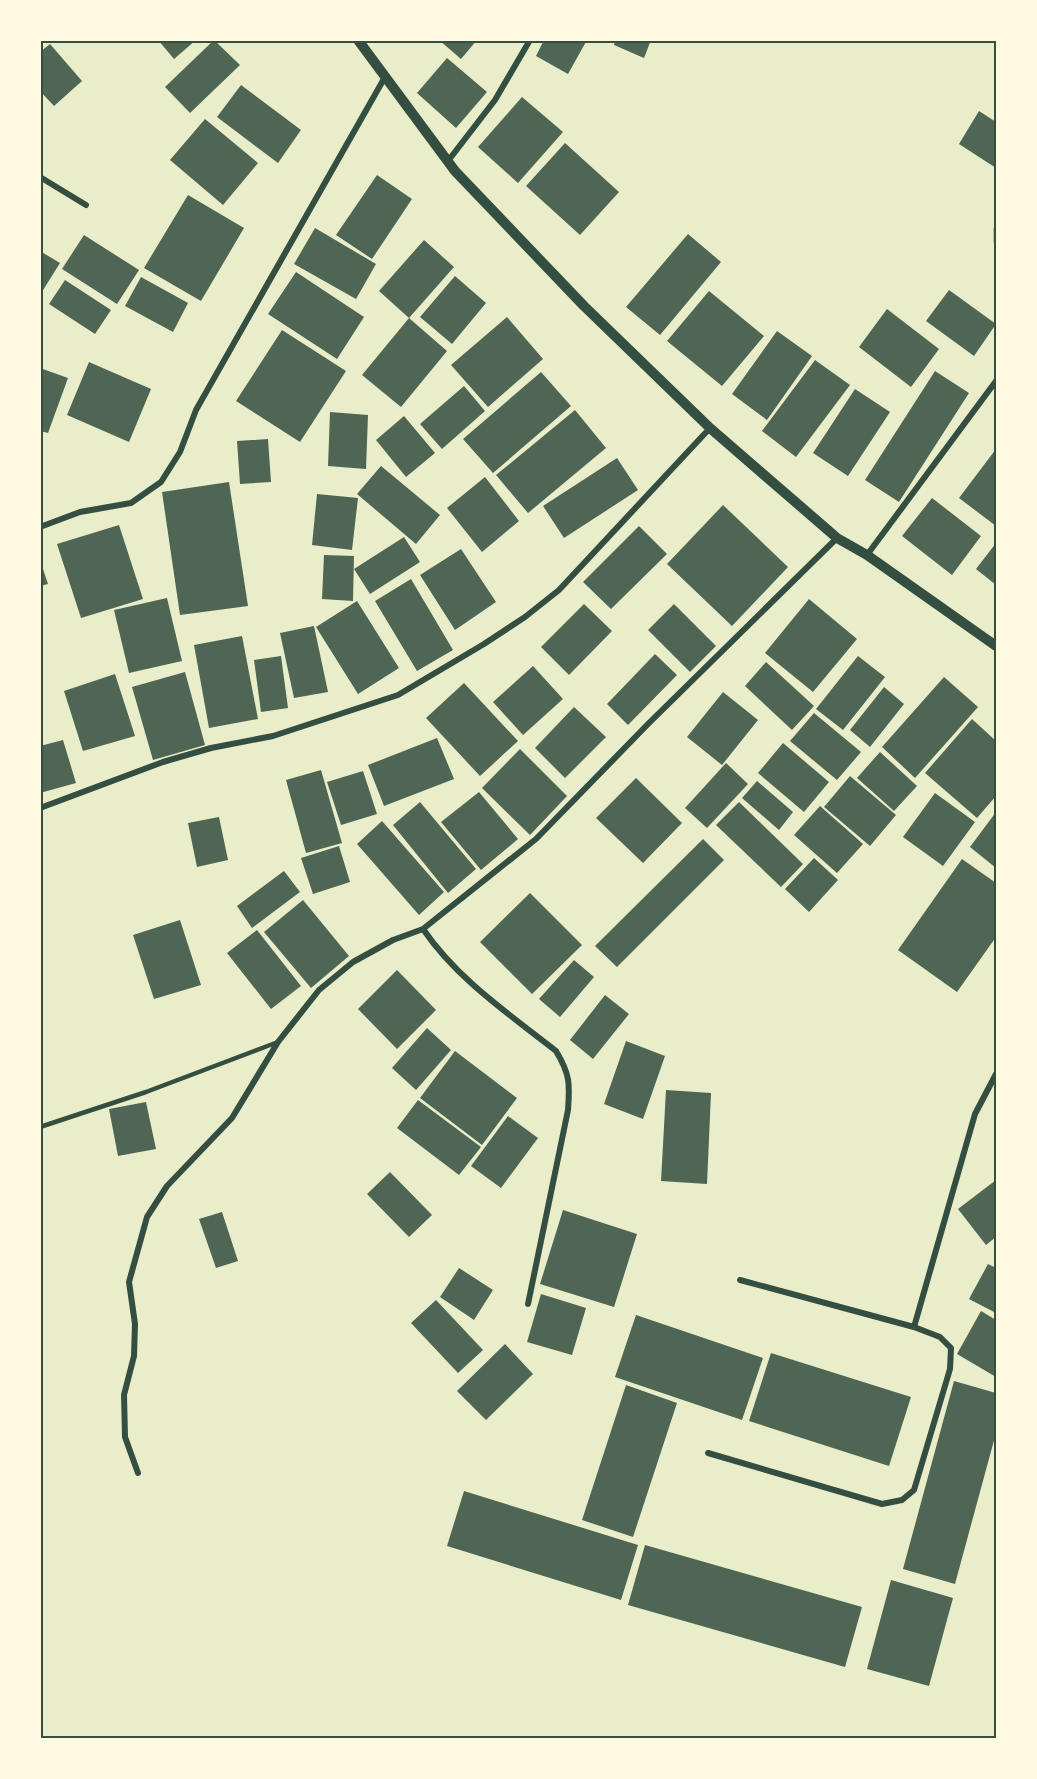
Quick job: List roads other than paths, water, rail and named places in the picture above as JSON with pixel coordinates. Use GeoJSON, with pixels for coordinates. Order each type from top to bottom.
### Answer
{"type":"FeatureCollection","features":[{"type":"Feature","properties":{"kind":"street"},"geometry":{"type":"LineString","coordinates":[[358,40],[455,171],[584,306],[710,428],[837,538],[867,555],[996,646]]}},
{"type":"Feature","properties":{"kind":"street"},"geometry":{"type":"LineString","coordinates":[[448,161],[495,100],[530,40]]}},
{"type":"Feature","properties":{"kind":"street"},"geometry":{"type":"LineString","coordinates":[[40,527],[80,512],[131,503],[161,482],[180,452],[196,410],[385,76]]}},
{"type":"Feature","properties":{"kind":"street"},"geometry":{"type":"LineString","coordinates":[[40,177],[86,205]]}},
{"type":"Feature","properties":{"kind":"street"},"geometry":{"type":"LineString","coordinates":[[867,555],[996,381]]}},
{"type":"Feature","properties":{"kind":"street"},"geometry":{"type":"LineString","coordinates":[[40,808],[163,762],[211,748],[273,736],[398,695],[484,644],[525,617],[559,590],[710,428]]}},
{"type":"Feature","properties":{"kind":"street"},"geometry":{"type":"LineString","coordinates":[[138,1473],[125,1437],[124,1395],[134,1356],[135,1324],[129,1282],[147,1217],[167,1186],[232,1118],[278,1042],[319,990],[353,962],[393,940],[423,929],[536,839],[640,732],[837,538]]}},
{"type":"Feature","properties":{"kind":"street"},"geometry":{"type":"LineString","coordinates":[[423,929],[434,946],[458,971],[556,1051],[566,1068],[570,1085],[568,1110],[528,1304]]}},
{"type":"Feature","properties":{"kind":"street"},"geometry":{"type":"LineString","coordinates":[[914,1327],[975,1114],[996,1074]]}},
{"type":"Feature","properties":{"kind":"street"},"geometry":{"type":"LineString","coordinates":[[708,1453],[882,1504],[902,1500],[914,1490],[950,1369],[951,1348],[940,1336],[740,1280]]}},
{"type":"Feature","properties":{"kind":"lane"},"geometry":{"type":"LineString","coordinates":[[996,228],[996,242]]}},
{"type":"Feature","properties":{"kind":"lane"},"geometry":{"type":"LineString","coordinates":[[40,1127],[146,1092],[278,1042]]}}]}
